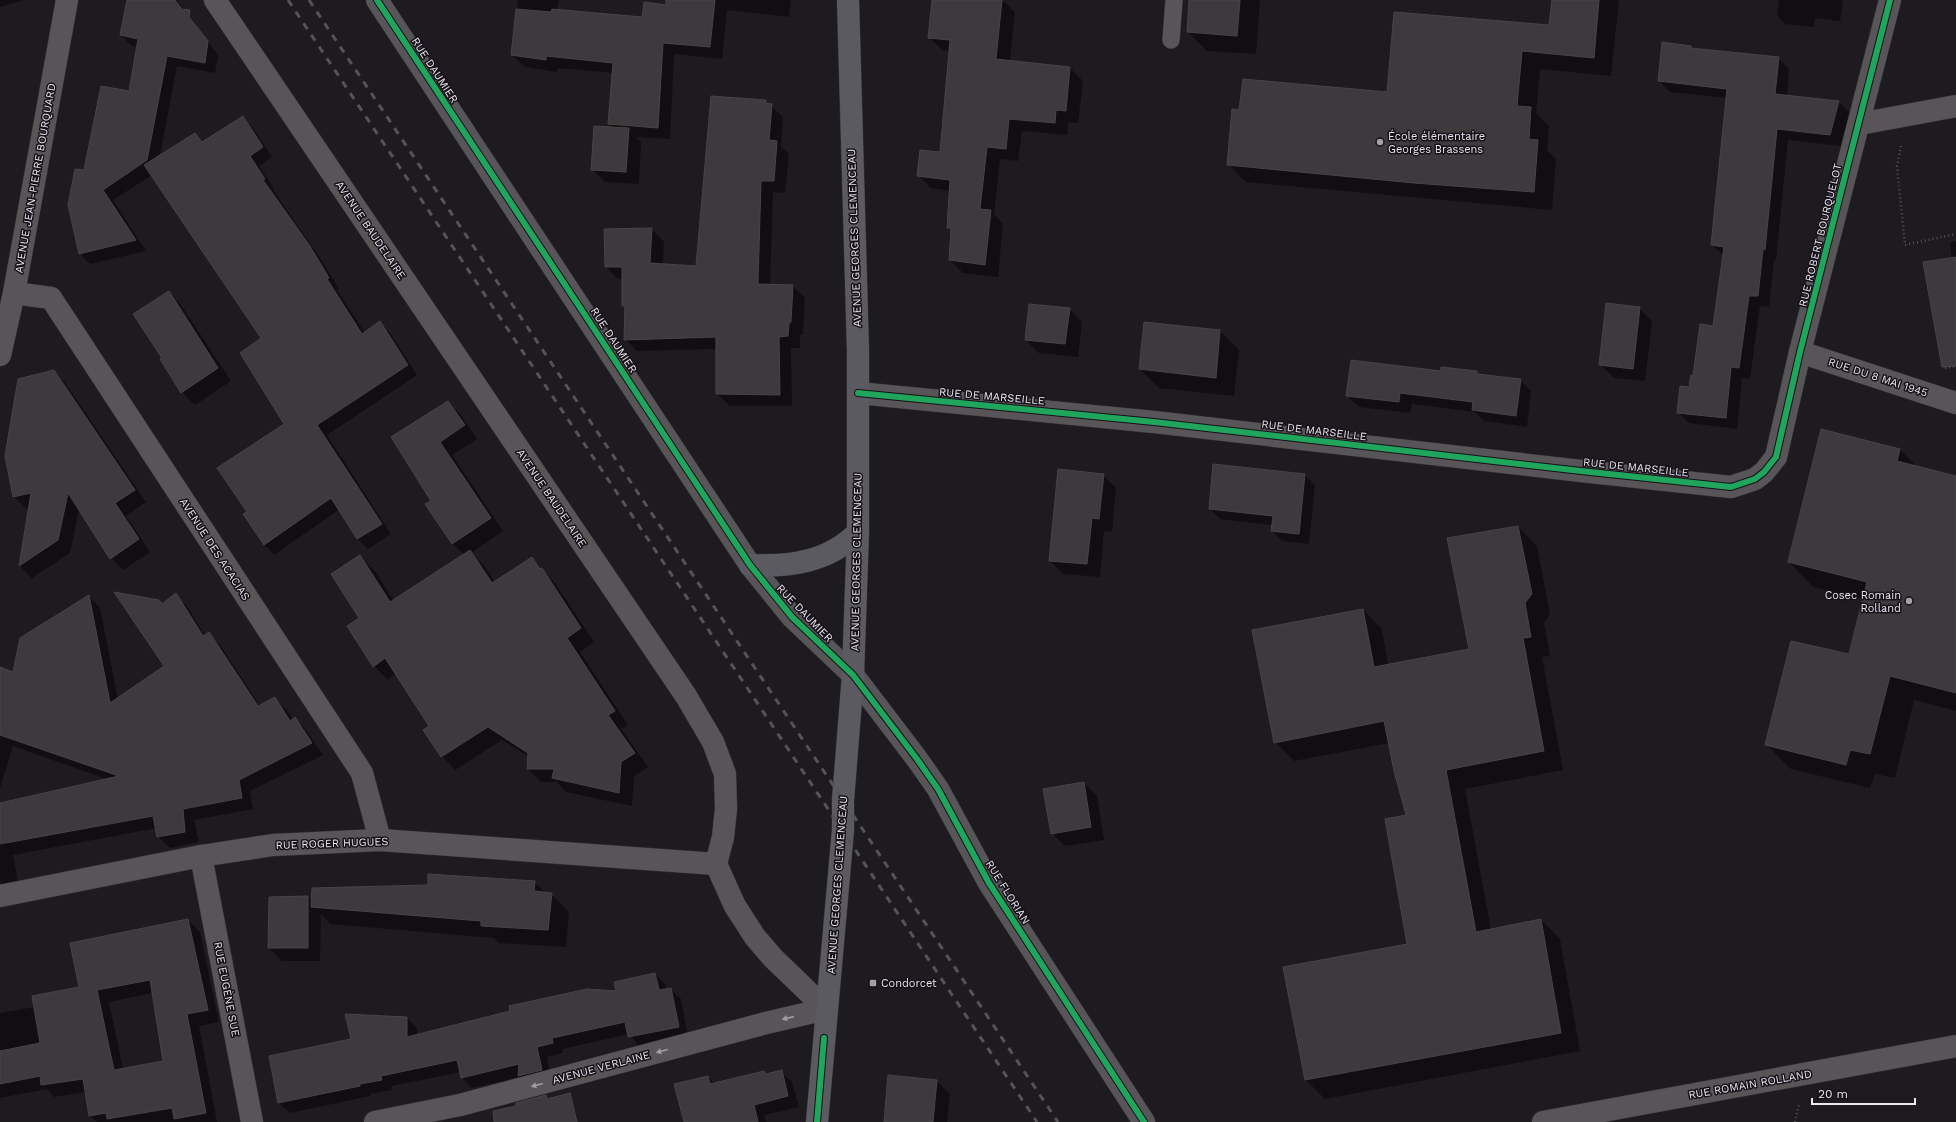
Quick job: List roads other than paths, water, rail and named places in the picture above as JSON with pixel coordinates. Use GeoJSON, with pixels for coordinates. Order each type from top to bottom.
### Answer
{"type":"FeatureCollection","features":[{"type":"Feature","properties":{"kind":"main road","name":"AVENUE GEORGES CLEMENCEAU"},"geometry":{"type":"LineString","coordinates":[[817,1122],[843,830],[843,800],[853,675],[858,532],[858,394],[848,0]]}},
{"type":"Feature","properties":{"kind":"main road"},"geometry":{"type":"LineString","coordinates":[[750,565],[778,566],[816,558],[829,554],[848,542],[858,532]]}},
{"type":"Feature","properties":{"kind":"street","name":"AVENUE JEAN-PIERRE BOURQUARD"},"geometry":{"type":"LineString","coordinates":[[0,355],[7,295],[67,0]]}},
{"type":"Feature","properties":{"kind":"street","name":"AVENUE BAUDELAIRE"},"geometry":{"type":"LineString","coordinates":[[215,0],[682,689],[713,742],[725,774],[726,808],[723,837],[716,864]]}},
{"type":"Feature","properties":{"kind":"street","name":"RUE DAUMIER"},"geometry":{"type":"LineString","coordinates":[[377,0],[750,565],[792,617],[853,675]]}},
{"type":"Feature","properties":{"kind":"street","name":"RUE ROBERT BOURQUELOT"},"geometry":{"type":"LineString","coordinates":[[1764,472],[1776,457],[1800,352],[1890,0]]}},
{"type":"Feature","properties":{"kind":"street"},"geometry":{"type":"LineString","coordinates":[[1859,124],[1956,106]]}},
{"type":"Feature","properties":{"kind":"street","name":"AVENUE DES ACACIAS"},"geometry":{"type":"LineString","coordinates":[[7,295],[51,298],[362,773],[380,840]]}},
{"type":"Feature","properties":{"kind":"street","name":"RUE DU 8 MAI 1945"},"geometry":{"type":"LineString","coordinates":[[1800,352],[1956,403]]}},
{"type":"Feature","properties":{"kind":"street","name":"RUE DE MARSEILLE"},"geometry":{"type":"LineString","coordinates":[[858,394],[1154,422],[1731,487],[1755,479],[1764,472]]}},
{"type":"Feature","properties":{"kind":"street","name":"RUE FLORIAN"},"geometry":{"type":"LineString","coordinates":[[853,675],[938,789],[989,883],[1144,1122]]}},
{"type":"Feature","properties":{"kind":"street","name":"RUE ROGER HUGUES"},"geometry":{"type":"LineString","coordinates":[[0,896],[201,856],[273,845],[380,840],[716,864]]}},
{"type":"Feature","properties":{"kind":"street","name":"RUE EUGÈNE SUE"},"geometry":{"type":"LineString","coordinates":[[201,856],[252,1122]]}},
{"type":"Feature","properties":{"kind":"street"},"geometry":{"type":"LineString","coordinates":[[716,864],[735,906],[755,937],[773,958],[826,1009]]}},
{"type":"Feature","properties":{"kind":"street","name":"AVENUE VERLAINE"},"geometry":{"type":"LineString","coordinates":[[375,1122],[431,1116],[460,1105],[759,1025],[826,1009]]}},
{"type":"Feature","properties":{"kind":"street","name":"RUE ROMAIN ROLLAND"},"geometry":{"type":"LineString","coordinates":[[1544,1122],[1956,1046]]}},
{"type":"Feature","properties":{"kind":"lane"},"geometry":{"type":"LineString","coordinates":[[1171,40],[1174,0]]}},
{"type":"Feature","properties":{"kind":"railway"},"geometry":{"type":"LineString","coordinates":[[288,0],[1037,1122]]}},
{"type":"Feature","properties":{"kind":"railway"},"geometry":{"type":"LineString","coordinates":[[309,0],[1058,1122]]}},
{"type":"Feature","properties":{"kind":"place","name":"École élémentaire Georges Brassens"},"geometry":{"type":"Point","coordinates":[1380,142]}},
{"type":"Feature","properties":{"kind":"place","name":"Cosec Romain Rolland"},"geometry":{"type":"Point","coordinates":[1909,601]}},
{"type":"Feature","properties":{"kind":"place","name":"Condorcet"},"geometry":{"type":"Point","coordinates":[873,983]}}]}
